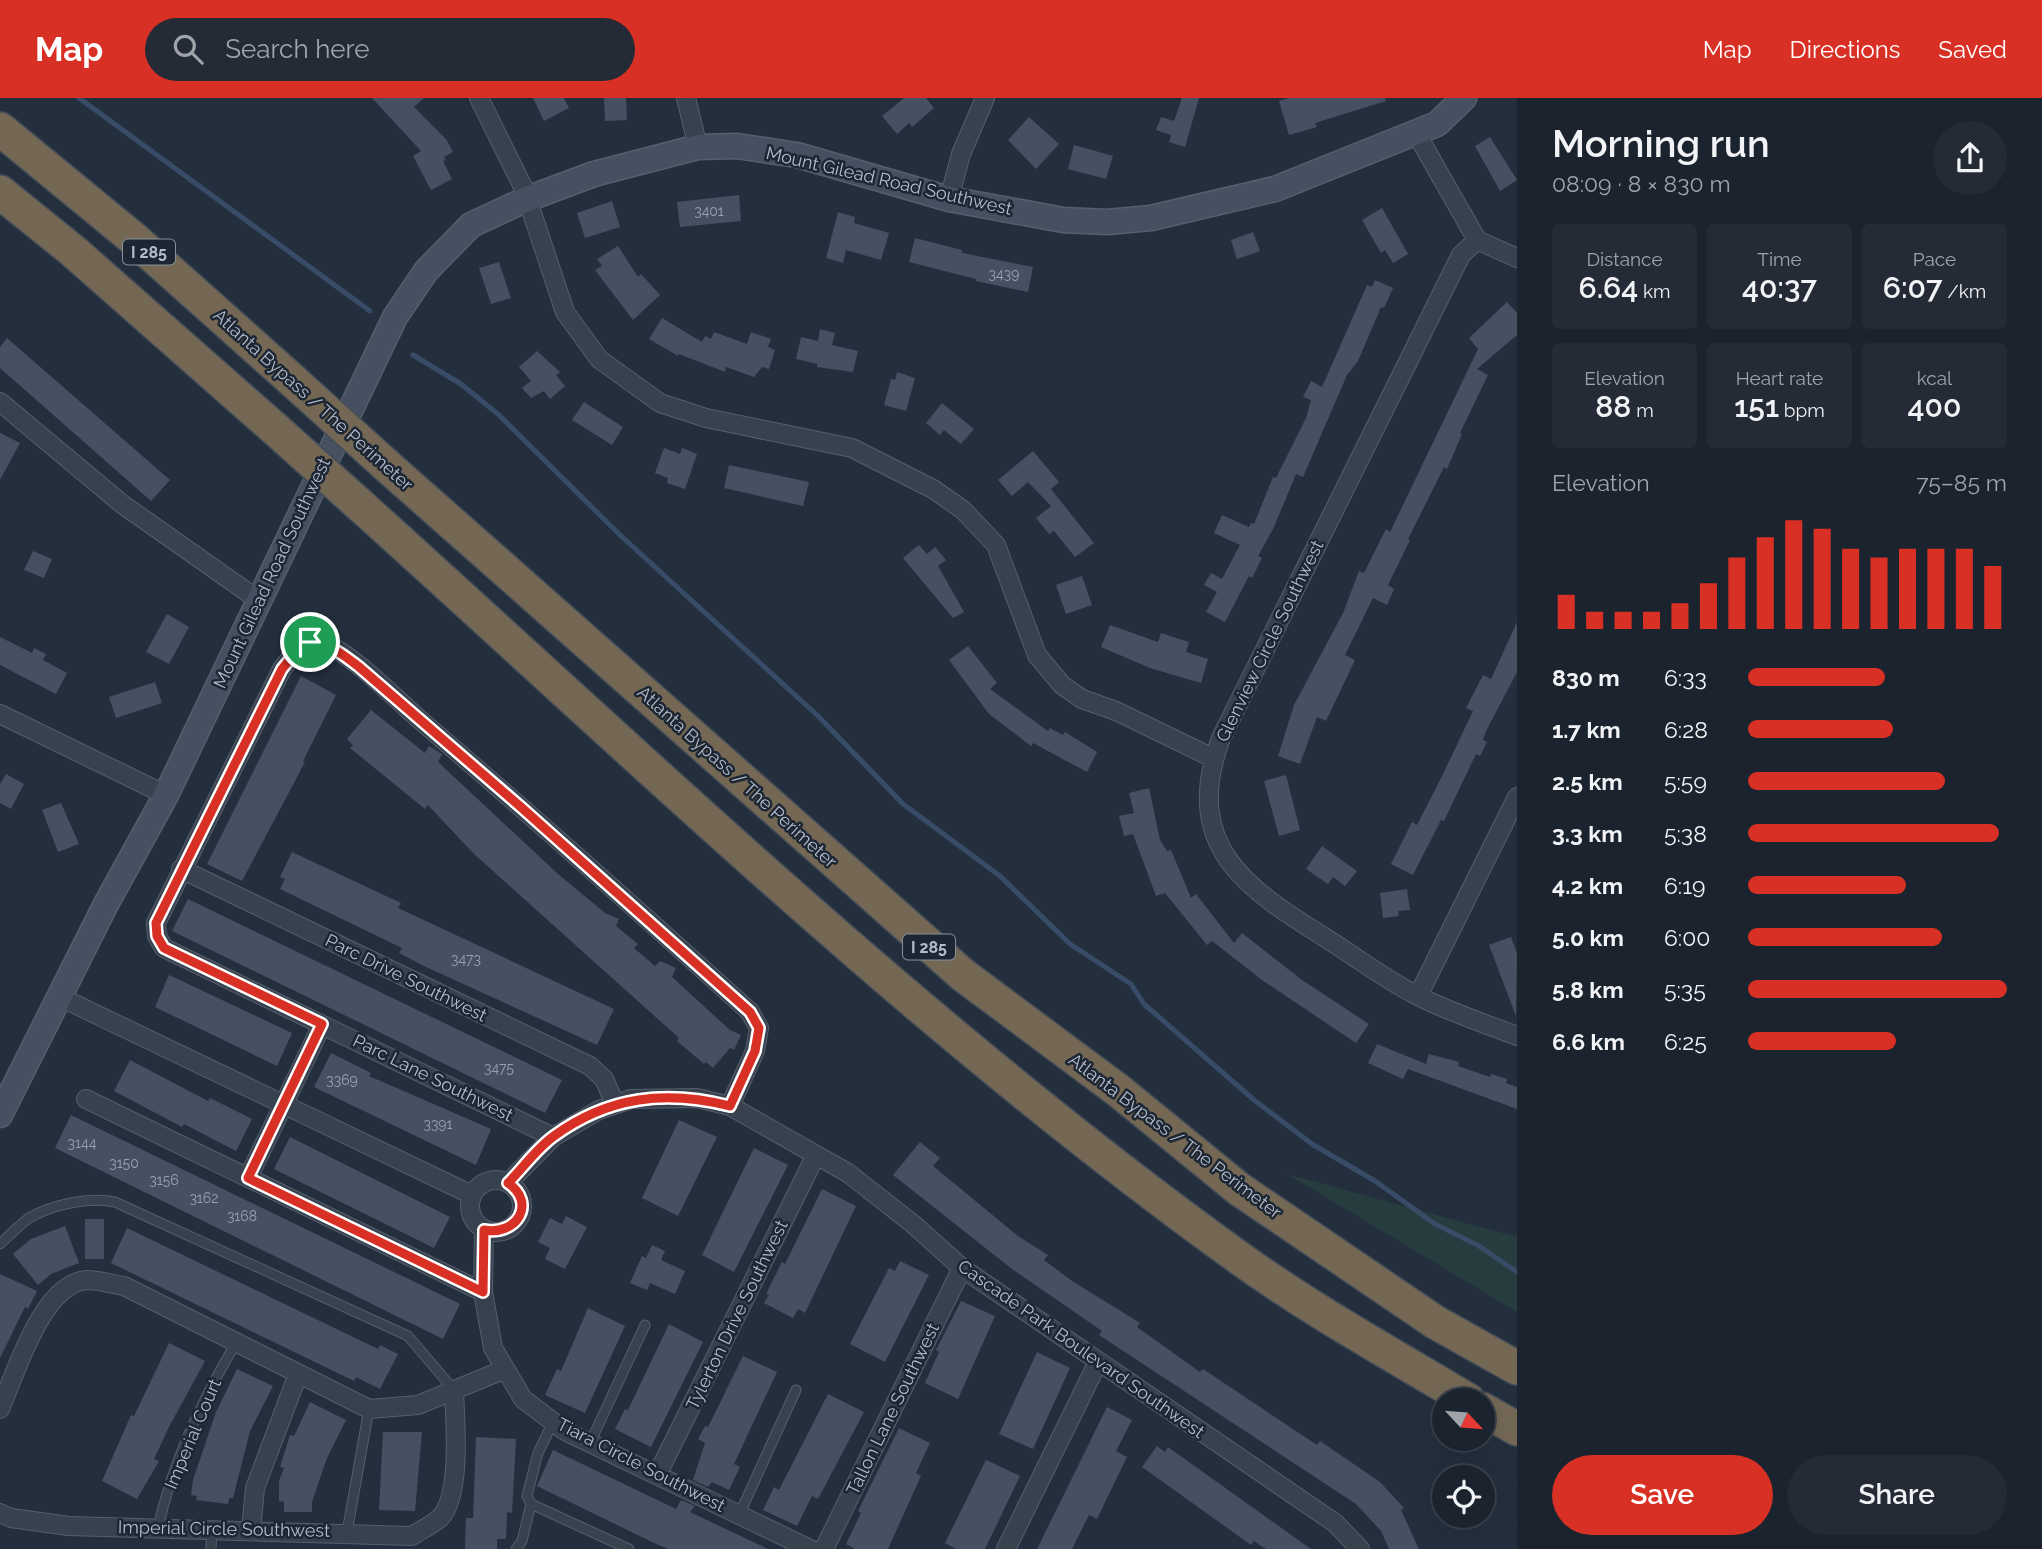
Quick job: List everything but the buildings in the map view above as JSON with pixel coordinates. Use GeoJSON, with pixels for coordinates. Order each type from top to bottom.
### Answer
{"type":"FeatureCollection","features":[{"type":"Feature","properties":{"kind":"highway","name":"Atlanta Bypass / The Perimeter"},"geometry":{"type":"LineString","coordinates":[[0,129],[134,239],[386,466],[963,975],[1119,1091],[1239,1189],[1435,1322],[1517,1368]]}},
{"type":"Feature","properties":{"kind":"highway","name":"I 285"},"geometry":{"type":"LineString","coordinates":[[0,192],[113,285],[774,878],[1037,1105],[1232,1254],[1449,1388]]}},
{"type":"Feature","properties":{"kind":"highway"},"geometry":{"type":"LineString","coordinates":[[1495,1416],[1517,1429]]}},
{"type":"Feature","properties":{"kind":"street"},"geometry":{"type":"LineString","coordinates":[[479,98],[527,199],[565,312],[599,359],[660,403],[706,418],[852,449],[933,489],[963,510],[996,545],[1037,655],[1062,685],[1082,699],[1116,711],[1213,758]]}},
{"type":"Feature","properties":{"kind":"street"},"geometry":{"type":"LineString","coordinates":[[686,98],[698,147]]}},
{"type":"Feature","properties":{"kind":"street"},"geometry":{"type":"LineString","coordinates":[[949,199],[961,154],[985,98]]}},
{"type":"Feature","properties":{"kind":"street","name":"Mount Gilead Road Southwest"},"geometry":{"type":"LineString","coordinates":[[0,1115],[166,795],[363,382],[407,296],[450,243],[471,225],[527,199],[594,174],[698,147],[737,146],[797,155],[949,199],[1063,220],[1151,218],[1275,189],[1437,124],[1464,98]]}},
{"type":"Feature","properties":{"kind":"street"},"geometry":{"type":"LineString","coordinates":[[1415,131],[1477,240],[1517,258]]}},
{"type":"Feature","properties":{"kind":"street","name":"Glenview Circle Southwest"},"geometry":{"type":"LineString","coordinates":[[1477,240],[1461,256],[1213,758],[1209,788],[1211,819],[1221,849],[1238,876],[1264,900],[1418,996],[1517,1036]]}},
{"type":"Feature","properties":{"kind":"street"},"geometry":{"type":"LineString","coordinates":[[0,402],[122,504],[260,601]]}},
{"type":"Feature","properties":{"kind":"street","name":"Parc Lane Southwest"},"geometry":{"type":"LineString","coordinates":[[553,1137],[164,948],[157,936],[156,923],[181,869],[282,669],[300,647],[310,642],[324,643],[358,666],[750,1012],[759,1028],[755,1051],[730,1106]]}},
{"type":"Feature","properties":{"kind":"street"},"geometry":{"type":"LineString","coordinates":[[0,714],[166,795]]}},
{"type":"Feature","properties":{"kind":"street"},"geometry":{"type":"LineString","coordinates":[[1418,996],[1517,797]]}},
{"type":"Feature","properties":{"kind":"street","name":"Parc Drive Southwest"},"geometry":{"type":"LineString","coordinates":[[181,869],[590,1066],[604,1079],[615,1104]]}},
{"type":"Feature","properties":{"kind":"street"},"geometry":{"type":"LineString","coordinates":[[60,997],[472,1195]]}},
{"type":"Feature","properties":{"kind":"street"},"geometry":{"type":"LineString","coordinates":[[248,1178],[322,1024]]}},
{"type":"Feature","properties":{"kind":"street"},"geometry":{"type":"LineString","coordinates":[[508,1183],[553,1137],[599,1110],[615,1104],[631,1099],[697,1098],[730,1106]]}},
{"type":"Feature","properties":{"kind":"street"},"geometry":{"type":"LineString","coordinates":[[86,1099],[483,1292]]}},
{"type":"Feature","properties":{"kind":"street","name":"Cascade Park Boulevard Southwest"},"geometry":{"type":"LineString","coordinates":[[730,1106],[848,1173],[913,1224],[962,1268],[1335,1523],[1360,1549]]}},
{"type":"Feature","properties":{"kind":"street","name":"Tylerton Drive Southwest"},"geometry":{"type":"LineString","coordinates":[[657,1475],[816,1155]]}},
{"type":"Feature","properties":{"kind":"street"},"geometry":{"type":"LineString","coordinates":[[501,1180],[508,1183],[521,1200],[519,1218],[509,1229],[497,1232],[484,1230],[471,1215],[472,1195],[481,1184],[501,1180]]}},
{"type":"Feature","properties":{"kind":"street","name":"Tiara Circle Southwest"},"geometry":{"type":"LineString","coordinates":[[484,1230],[483,1292],[492,1348],[523,1399],[553,1422],[590,1443],[810,1549]]}},
{"type":"Feature","properties":{"kind":"street","name":"Tallon Lane Southwest"},"geometry":{"type":"LineString","coordinates":[[824,1549],[962,1268]]}},
{"type":"Feature","properties":{"kind":"street"},"geometry":{"type":"LineString","coordinates":[[0,1409],[6,1378],[53,1297],[73,1284],[86,1280],[124,1286],[369,1409],[418,1405],[503,1370]]}},
{"type":"Feature","properties":{"kind":"street"},"geometry":{"type":"LineString","coordinates":[[1006,1549],[1098,1362]]}},
{"type":"Feature","properties":{"kind":"street"},"geometry":{"type":"LineString","coordinates":[[251,1530],[255,1488],[298,1374]]}},
{"type":"Feature","properties":{"kind":"street","name":"Imperial Circle Southwest"},"geometry":{"type":"LineString","coordinates":[[0,1513],[10,1518],[69,1526],[347,1532],[412,1536],[441,1517],[452,1480],[456,1434],[454,1390]]}},
{"type":"Feature","properties":{"kind":"lane"},"geometry":{"type":"LineString","coordinates":[[0,1244],[29,1218],[98,1198],[115,1202],[408,1336],[454,1390]]}},
{"type":"Feature","properties":{"kind":"lane"},"geometry":{"type":"LineString","coordinates":[[590,1443],[645,1325]]}},
{"type":"Feature","properties":{"kind":"lane","name":"Imperial Court"},"geometry":{"type":"LineString","coordinates":[[158,1528],[164,1503],[194,1423],[210,1387],[236,1343]]}},
{"type":"Feature","properties":{"kind":"lane"},"geometry":{"type":"LineString","coordinates":[[739,1515],[796,1390]]}},
{"type":"Feature","properties":{"kind":"lane"},"geometry":{"type":"LineString","coordinates":[[347,1532],[369,1409]]}},
{"type":"Feature","properties":{"kind":"lane"},"geometry":{"type":"LineString","coordinates":[[553,1422],[538,1453],[527,1496],[531,1504],[629,1549]]}},
{"type":"Feature","properties":{"kind":"lane"},"geometry":{"type":"LineString","coordinates":[[516,1549],[522,1541],[531,1504]]}},
{"type":"Feature","properties":{"kind":"lane"},"geometry":{"type":"LineString","coordinates":[[211,1549],[212,1529]]}},
{"type":"Feature","properties":{"kind":"green space"},"geometry":{"type":"Polygon","coordinates":[[[1287,1174],[1517,1237],[1517,1312],[1287,1174]]]}},
{"type":"Feature","properties":{"kind":"waterway"},"geometry":{"type":"LineString","coordinates":[[79,98],[370,311]]}},
{"type":"Feature","properties":{"kind":"waterway"},"geometry":{"type":"LineString","coordinates":[[413,355],[461,384],[499,415],[620,535],[818,716],[903,804],[1000,876],[1070,944],[1131,984],[1144,1004],[1254,1100],[1312,1144],[1375,1181],[1435,1224],[1479,1246],[1517,1272]]}},
{"type":"Feature","properties":{"kind":"route"},"geometry":{"type":"LineString","coordinates":[[310,642],[324,643],[336,649],[358,666],[750,1012],[759,1028],[755,1051],[730,1106],[697,1098],[631,1099],[599,1110],[553,1137],[508,1183],[519,1193],[521,1200],[521,1212],[514,1225],[497,1232],[484,1230],[483,1292],[248,1178],[322,1024],[164,948],[157,936],[156,923],[181,869],[282,669],[300,647],[310,642]]}}]}
